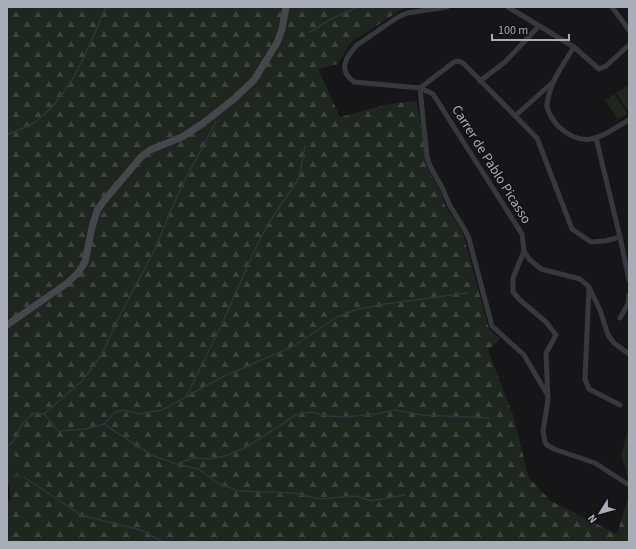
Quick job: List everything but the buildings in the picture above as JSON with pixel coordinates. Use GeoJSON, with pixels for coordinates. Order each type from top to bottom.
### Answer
{"type":"FeatureCollection","features":[{"type":"Feature","properties":{"kind":"main road"},"geometry":{"type":"LineString","coordinates":[[7,325],[66,284],[77,274],[85,262],[92,227],[97,211],[141,157],[150,150],[182,137],[202,124],[234,99],[254,80],[277,43],[282,29],[286,7]]}},
{"type":"Feature","properties":{"kind":"street"},"geometry":{"type":"LineString","coordinates":[[447,7],[407,13],[398,17],[356,45],[345,63],[344,70],[347,77],[354,82],[420,88],[454,62],[458,61],[463,63],[537,138],[572,229],[591,242],[605,241],[620,237]]}},
{"type":"Feature","properties":{"kind":"street"},"geometry":{"type":"LineString","coordinates":[[508,7],[574,47],[599,69],[606,66],[629,45]]}},
{"type":"Feature","properties":{"kind":"street"},"geometry":{"type":"LineString","coordinates":[[612,7],[629,30]]}},
{"type":"Feature","properties":{"kind":"street"},"geometry":{"type":"LineString","coordinates":[[480,81],[505,62],[539,26]]}},
{"type":"Feature","properties":{"kind":"street"},"geometry":{"type":"LineString","coordinates":[[516,116],[552,83],[574,47]]}},
{"type":"Feature","properties":{"kind":"street"},"geometry":{"type":"LineString","coordinates":[[552,83],[547,106],[555,123],[567,134],[584,141],[596,138],[629,120]]}},
{"type":"Feature","properties":{"kind":"street"},"geometry":{"type":"LineString","coordinates":[[420,88],[427,156],[431,168],[442,187],[449,204],[469,239],[492,326],[524,355],[547,394]]}},
{"type":"Feature","properties":{"kind":"street","name":"Carrer de Pablo Picasso"},"geometry":{"type":"LineString","coordinates":[[420,88],[433,94],[522,234],[524,251]]}},
{"type":"Feature","properties":{"kind":"street"},"geometry":{"type":"LineString","coordinates":[[596,138],[629,280]]}},
{"type":"Feature","properties":{"kind":"street"},"geometry":{"type":"LineString","coordinates":[[524,251],[541,269],[580,279],[589,287],[600,310],[608,335],[614,343],[629,354]]}},
{"type":"Feature","properties":{"kind":"street"},"geometry":{"type":"LineString","coordinates":[[524,251],[513,278],[513,292],[520,300],[546,322],[556,335],[546,353],[548,406],[543,438],[547,445],[554,449],[595,463],[629,485]]}},
{"type":"Feature","properties":{"kind":"street"},"geometry":{"type":"LineString","coordinates":[[589,287],[585,379],[590,389],[620,405]]}},
{"type":"Feature","properties":{"kind":"street"},"geometry":{"type":"LineString","coordinates":[[620,318],[628,304],[629,295]]}},
{"type":"Feature","properties":{"kind":"green space"},"geometry":{"type":"Polygon","coordinates":[[[7,7],[404,7],[405,9],[399,11],[350,43],[338,64],[318,69],[340,117],[389,104],[417,101],[428,170],[440,189],[445,206],[462,230],[489,329],[500,339],[488,350],[513,415],[529,478],[551,501],[617,534],[629,496],[629,542],[7,542],[7,503],[10,499],[10,484],[18,476],[18,463],[14,451],[7,451],[7,7]]]}},
{"type":"Feature","properties":{"kind":"green space"},"geometry":{"type":"Polygon","coordinates":[[[627,86],[629,88],[629,112],[616,93],[627,86]]]}},
{"type":"Feature","properties":{"kind":"green space"},"geometry":{"type":"Polygon","coordinates":[[[614,94],[627,113],[618,120],[605,100],[614,94]]]}},
{"type":"Feature","properties":{"kind":"green space"},"geometry":{"type":"Polygon","coordinates":[[[629,425],[629,468],[626,469],[621,456],[629,425]]]}},
{"type":"Feature","properties":{"kind":"green space"},"geometry":{"type":"Polygon","coordinates":[[[7,451],[14,451],[18,463],[18,476],[7,485],[7,451]]]}},
{"type":"Feature","properties":{"kind":"green space"},"geometry":{"type":"Polygon","coordinates":[[[629,468],[629,496],[626,469],[629,468]]]}},
{"type":"Feature","properties":{"kind":"waterway"},"geometry":{"type":"LineString","coordinates":[[7,135],[35,122],[48,111],[59,98],[78,70],[106,7]]}},
{"type":"Feature","properties":{"kind":"waterway"},"geometry":{"type":"LineString","coordinates":[[310,32],[331,19],[358,7]]}},
{"type":"Feature","properties":{"kind":"waterway"},"geometry":{"type":"LineString","coordinates":[[44,414],[82,381],[102,354],[121,313],[154,251],[181,187],[216,122]]}},
{"type":"Feature","properties":{"kind":"waterway"},"geometry":{"type":"LineString","coordinates":[[187,395],[220,328],[257,245],[270,221],[299,178],[305,146]]}},
{"type":"Feature","properties":{"kind":"waterway"},"geometry":{"type":"LineString","coordinates":[[7,446],[14,440],[23,423],[34,413],[44,414],[58,431],[85,429],[104,424],[115,412],[124,410],[140,414],[162,410],[220,378],[294,346],[337,317],[358,309],[385,304],[467,293]]}},
{"type":"Feature","properties":{"kind":"waterway"},"geometry":{"type":"LineString","coordinates":[[104,424],[151,455],[177,464],[192,458],[210,459],[225,456],[245,448],[296,415],[311,412],[327,416],[346,417],[376,414],[395,410],[422,415],[489,418]]}},
{"type":"Feature","properties":{"kind":"waterway"},"geometry":{"type":"LineString","coordinates":[[178,464],[198,469],[220,484],[239,491],[292,493],[320,499],[355,496],[371,501],[405,495]]}},
{"type":"Feature","properties":{"kind":"waterway"},"geometry":{"type":"LineString","coordinates":[[24,477],[81,515],[141,530],[163,542]]}}]}
